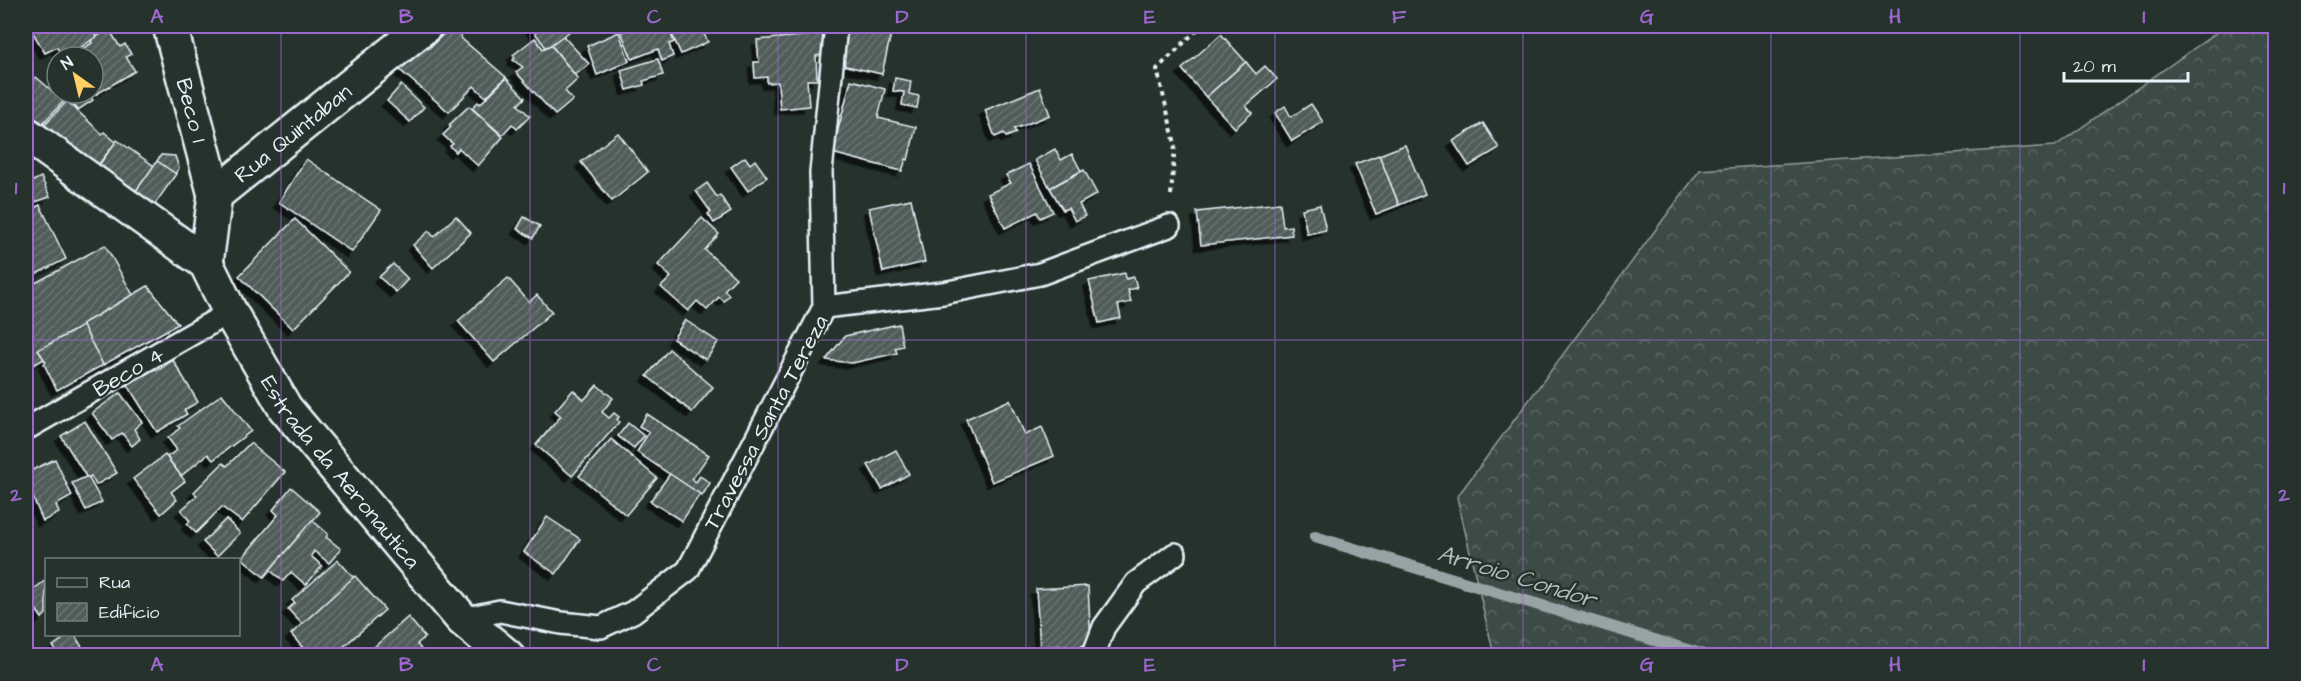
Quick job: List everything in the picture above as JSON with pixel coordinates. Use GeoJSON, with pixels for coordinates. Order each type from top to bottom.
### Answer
{"type":"FeatureCollection","features":[{"type":"Feature","properties":{"kind":"street","name":"Beco 1"},"geometry":{"type":"LineString","coordinates":[[170,26],[214,195]]}},
{"type":"Feature","properties":{"kind":"street","name":"Rua Quintaban"},"geometry":{"type":"LineString","coordinates":[[206,263],[214,195],[424,26]]}},
{"type":"Feature","properties":{"kind":"street"},"geometry":{"type":"LineString","coordinates":[[26,134],[206,263]]}},
{"type":"Feature","properties":{"kind":"street","name":"Estrada da Aeronautica"},"geometry":{"type":"LineString","coordinates":[[206,263],[230,312],[285,408],[462,619],[507,656]]}},
{"type":"Feature","properties":{"kind":"lane"},"geometry":{"type":"LineString","coordinates":[[824,307],[821,172],[836,26]]}},
{"type":"Feature","properties":{"kind":"lane","name":"Travessa Santa Tereza"},"geometry":{"type":"LineString","coordinates":[[462,619],[500,611],[561,623],[601,627],[633,612],[688,570],[824,307],[943,293],[1040,274],[1169,226]]}},
{"type":"Feature","properties":{"kind":"lane","name":"Beco 4"},"geometry":{"type":"LineString","coordinates":[[26,429],[230,312]]}},
{"type":"Feature","properties":{"kind":"lane"},"geometry":{"type":"LineString","coordinates":[[1093,656],[1104,627],[1136,583],[1175,554]]}},
{"type":"Feature","properties":{"kind":"path"},"geometry":{"type":"LineString","coordinates":[[1169,226],[1175,144],[1157,69],[1201,26]]}},
{"type":"Feature","properties":{"kind":"green space"},"geometry":{"type":"Polygon","coordinates":[[[2226,26],[2275,26],[2275,655],[1494,655],[1457,497],[1700,170],[2055,146],[2226,26]]]}},
{"type":"Feature","properties":{"kind":"building"},"geometry":{"type":"Polygon","coordinates":[[[29,26],[90,26],[96,37],[84,45],[45,45],[45,53],[29,26]]]}},
{"type":"Feature","properties":{"kind":"building"},"geometry":{"type":"Polygon","coordinates":[[[452,26],[460,26],[464,30],[460,33],[462,39],[506,77],[486,97],[474,86],[449,112],[394,65],[422,42],[428,49],[452,26]]]}},
{"type":"Feature","properties":{"kind":"building"},"geometry":{"type":"Polygon","coordinates":[[[530,26],[566,26],[570,31],[547,49],[530,26]]]}},
{"type":"Feature","properties":{"kind":"building"},"geometry":{"type":"Polygon","coordinates":[[[619,26],[668,26],[674,42],[669,44],[673,56],[662,61],[658,49],[632,59],[619,26]]]}},
{"type":"Feature","properties":{"kind":"building"},"geometry":{"type":"Polygon","coordinates":[[[668,26],[700,26],[708,42],[681,54],[668,26]]]}},
{"type":"Feature","properties":{"kind":"building"},"geometry":{"type":"Polygon","coordinates":[[[879,26],[892,29],[882,74],[842,65],[847,29],[876,35],[879,26]]]}},
{"type":"Feature","properties":{"kind":"building"},"geometry":{"type":"Polygon","coordinates":[[[109,29],[120,47],[125,44],[131,54],[126,57],[135,71],[105,89],[105,45],[89,45],[92,43],[91,40],[109,29]]]}},
{"type":"Feature","properties":{"kind":"building"},"geometry":{"type":"Polygon","coordinates":[[[619,32],[629,61],[597,75],[587,46],[619,32]]]}},
{"type":"Feature","properties":{"kind":"building"},"geometry":{"type":"Polygon","coordinates":[[[823,34],[823,55],[816,56],[817,80],[807,80],[809,106],[780,109],[778,82],[767,83],[767,77],[755,78],[754,62],[759,62],[757,40],[823,34]]]}},
{"type":"Feature","properties":{"kind":"building"},"geometry":{"type":"Polygon","coordinates":[[[1221,34],[1246,62],[1206,97],[1182,69],[1221,34]]]}},
{"type":"Feature","properties":{"kind":"building"},"geometry":{"type":"Polygon","coordinates":[[[563,36],[589,64],[575,75],[551,45],[563,36]]]}},
{"type":"Feature","properties":{"kind":"building"},"geometry":{"type":"Polygon","coordinates":[[[535,38],[543,49],[551,45],[578,79],[565,91],[573,100],[555,115],[516,72],[523,67],[513,60],[515,58],[513,55],[535,38]]]}},
{"type":"Feature","properties":{"kind":"building"},"geometry":{"type":"Polygon","coordinates":[[[658,59],[663,75],[643,81],[644,85],[627,90],[621,70],[658,59]]]}},
{"type":"Feature","properties":{"kind":"building"},"geometry":{"type":"Polygon","coordinates":[[[1246,62],[1256,74],[1265,66],[1277,79],[1246,106],[1252,113],[1235,128],[1206,97],[1246,62]]]}},
{"type":"Feature","properties":{"kind":"building"},"geometry":{"type":"Polygon","coordinates":[[[36,77],[45,85],[45,105],[60,105],[42,124],[40,121],[31,130],[26,125],[26,88],[36,77]]]}},
{"type":"Feature","properties":{"kind":"building"},"geometry":{"type":"Polygon","coordinates":[[[506,78],[525,98],[518,105],[530,116],[517,129],[512,124],[502,135],[472,108],[478,102],[480,104],[506,78]]]}},
{"type":"Feature","properties":{"kind":"building"},"geometry":{"type":"Polygon","coordinates":[[[895,78],[911,81],[909,94],[919,96],[917,108],[902,105],[904,92],[893,91],[895,78]]]}},
{"type":"Feature","properties":{"kind":"building"},"geometry":{"type":"Polygon","coordinates":[[[851,80],[885,89],[878,118],[916,127],[908,160],[906,159],[902,171],[832,153],[851,80]]]}},
{"type":"Feature","properties":{"kind":"building"},"geometry":{"type":"Polygon","coordinates":[[[401,85],[424,107],[410,122],[387,101],[401,85]]]}},
{"type":"Feature","properties":{"kind":"building"},"geometry":{"type":"Polygon","coordinates":[[[1040,88],[1050,115],[1014,129],[1016,133],[1006,137],[1004,133],[995,137],[985,110],[1040,88]]]}},
{"type":"Feature","properties":{"kind":"building"},"geometry":{"type":"Polygon","coordinates":[[[1311,104],[1323,122],[1292,141],[1275,113],[1285,106],[1291,117],[1311,104]]]}},
{"type":"Feature","properties":{"kind":"building"},"geometry":{"type":"Polygon","coordinates":[[[63,105],[71,105],[102,134],[104,132],[116,142],[89,177],[41,128],[63,105]]]}},
{"type":"Feature","properties":{"kind":"building"},"geometry":{"type":"Polygon","coordinates":[[[74,105],[86,105],[78,110],[74,105]]]}},
{"type":"Feature","properties":{"kind":"building"},"geometry":{"type":"Polygon","coordinates":[[[469,106],[503,137],[478,166],[459,148],[456,152],[450,146],[453,144],[443,135],[451,127],[449,125],[469,106]]]}},
{"type":"Feature","properties":{"kind":"building"},"geometry":{"type":"Polygon","coordinates":[[[1483,123],[1499,148],[1469,166],[1453,141],[1483,123]]]}},
{"type":"Feature","properties":{"kind":"building"},"geometry":{"type":"Polygon","coordinates":[[[618,133],[648,172],[612,201],[581,162],[618,133]]]}},
{"type":"Feature","properties":{"kind":"building"},"geometry":{"type":"Polygon","coordinates":[[[117,140],[154,166],[131,198],[89,179],[117,140]]]}},
{"type":"Feature","properties":{"kind":"building"},"geometry":{"type":"Polygon","coordinates":[[[1405,145],[1425,194],[1399,205],[1379,155],[1405,145]]]}},
{"type":"Feature","properties":{"kind":"building"},"geometry":{"type":"Polygon","coordinates":[[[1055,149],[1061,160],[1072,154],[1081,171],[1050,188],[1035,160],[1055,149]]]}},
{"type":"Feature","properties":{"kind":"building"},"geometry":{"type":"Polygon","coordinates":[[[161,155],[175,156],[179,168],[175,174],[157,161],[161,155]]]}},
{"type":"Feature","properties":{"kind":"building"},"geometry":{"type":"Polygon","coordinates":[[[1379,155],[1399,205],[1376,214],[1355,164],[1379,155]]]}},
{"type":"Feature","properties":{"kind":"building"},"geometry":{"type":"Polygon","coordinates":[[[745,157],[750,164],[755,160],[767,177],[748,191],[731,167],[745,157]]]}},
{"type":"Feature","properties":{"kind":"building"},"geometry":{"type":"Polygon","coordinates":[[[306,159],[381,210],[352,252],[279,202],[306,159]]]}},
{"type":"Feature","properties":{"kind":"building"},"geometry":{"type":"Polygon","coordinates":[[[157,161],[176,174],[155,204],[136,191],[157,161]]]}},
{"type":"Feature","properties":{"kind":"building"},"geometry":{"type":"Polygon","coordinates":[[[1029,164],[1053,212],[1040,218],[1037,212],[1005,228],[988,194],[1011,183],[1006,175],[1029,164]]]}},
{"type":"Feature","properties":{"kind":"building"},"geometry":{"type":"Polygon","coordinates":[[[1084,170],[1097,194],[1079,204],[1085,216],[1075,221],[1068,208],[1063,210],[1050,188],[1084,170]]]}},
{"type":"Feature","properties":{"kind":"building"},"geometry":{"type":"Polygon","coordinates":[[[41,177],[50,197],[26,205],[26,180],[27,184],[41,177]]]}},
{"type":"Feature","properties":{"kind":"building"},"geometry":{"type":"Polygon","coordinates":[[[707,183],[717,197],[720,195],[731,212],[714,223],[708,214],[711,212],[696,191],[707,183]]]}},
{"type":"Feature","properties":{"kind":"building"},"geometry":{"type":"Polygon","coordinates":[[[911,199],[925,262],[883,272],[869,208],[911,199]]]}},
{"type":"Feature","properties":{"kind":"building"},"geometry":{"type":"Polygon","coordinates":[[[1280,203],[1283,227],[1291,226],[1292,235],[1201,245],[1197,212],[1280,203]]]}},
{"type":"Feature","properties":{"kind":"building"},"geometry":{"type":"Polygon","coordinates":[[[40,205],[66,259],[26,279],[26,212],[40,205]]]}},
{"type":"Feature","properties":{"kind":"building"},"geometry":{"type":"Polygon","coordinates":[[[1320,205],[1326,230],[1307,234],[1302,209],[1320,205]]]}},
{"type":"Feature","properties":{"kind":"building"},"geometry":{"type":"Polygon","coordinates":[[[456,216],[471,233],[433,268],[413,245],[429,231],[434,237],[456,216]]]}},
{"type":"Feature","properties":{"kind":"building"},"geometry":{"type":"Polygon","coordinates":[[[524,217],[540,226],[533,238],[517,229],[524,217]]]}},
{"type":"Feature","properties":{"kind":"building"},"geometry":{"type":"Polygon","coordinates":[[[702,218],[719,234],[705,250],[736,278],[724,290],[729,295],[724,301],[719,297],[707,310],[697,301],[688,311],[661,287],[671,277],[658,265],[702,218]]]}},
{"type":"Feature","properties":{"kind":"building"},"geometry":{"type":"Polygon","coordinates":[[[295,219],[349,272],[293,329],[239,276],[295,219]]]}},
{"type":"Feature","properties":{"kind":"building"},"geometry":{"type":"Polygon","coordinates":[[[105,245],[133,295],[38,350],[44,359],[26,369],[26,288],[105,245]]]}},
{"type":"Feature","properties":{"kind":"building"},"geometry":{"type":"Polygon","coordinates":[[[393,264],[408,279],[396,292],[379,277],[393,264]]]}},
{"type":"Feature","properties":{"kind":"building"},"geometry":{"type":"Polygon","coordinates":[[[1125,273],[1126,279],[1134,277],[1137,288],[1128,290],[1131,302],[1118,305],[1121,318],[1099,323],[1089,281],[1125,273]]]}},
{"type":"Feature","properties":{"kind":"building"},"geometry":{"type":"Polygon","coordinates":[[[508,278],[529,302],[537,295],[552,312],[494,362],[458,321],[508,278]]]}},
{"type":"Feature","properties":{"kind":"building"},"geometry":{"type":"Polygon","coordinates":[[[148,286],[178,324],[103,365],[82,324],[148,286]]]}},
{"type":"Feature","properties":{"kind":"building"},"geometry":{"type":"Polygon","coordinates":[[[685,320],[718,342],[706,360],[673,339],[685,320]]]}},
{"type":"Feature","properties":{"kind":"building"},"geometry":{"type":"Polygon","coordinates":[[[899,324],[903,346],[895,348],[897,353],[852,363],[826,360],[845,336],[899,324]]]}},
{"type":"Feature","properties":{"kind":"building"},"geometry":{"type":"Polygon","coordinates":[[[83,326],[103,365],[57,390],[44,364],[46,362],[38,350],[83,326]]]}},
{"type":"Feature","properties":{"kind":"building"},"geometry":{"type":"Polygon","coordinates":[[[669,349],[713,387],[692,412],[647,376],[669,349]]]}},
{"type":"Feature","properties":{"kind":"building"},"geometry":{"type":"Polygon","coordinates":[[[173,360],[198,402],[184,410],[187,414],[157,432],[127,384],[155,367],[157,371],[173,360]]]}},
{"type":"Feature","properties":{"kind":"building"},"geometry":{"type":"Polygon","coordinates":[[[597,385],[613,398],[602,412],[609,418],[614,413],[619,417],[617,420],[619,422],[572,476],[536,445],[561,416],[555,411],[573,390],[584,400],[597,385]]]}},
{"type":"Feature","properties":{"kind":"building"},"geometry":{"type":"Polygon","coordinates":[[[120,393],[142,422],[134,429],[140,439],[132,446],[122,433],[112,440],[92,413],[120,393]]]}},
{"type":"Feature","properties":{"kind":"building"},"geometry":{"type":"Polygon","coordinates":[[[222,394],[251,431],[213,460],[208,454],[181,476],[167,457],[177,450],[168,438],[180,428],[178,426],[222,394]]]}},
{"type":"Feature","properties":{"kind":"building"},"geometry":{"type":"Polygon","coordinates":[[[1010,400],[1025,435],[1042,427],[1054,456],[992,482],[966,419],[1010,400]]]}},
{"type":"Feature","properties":{"kind":"building"},"geometry":{"type":"Polygon","coordinates":[[[647,414],[709,455],[692,479],[696,482],[700,476],[710,483],[702,496],[637,452],[649,432],[639,426],[647,414]]]}},
{"type":"Feature","properties":{"kind":"building"},"geometry":{"type":"Polygon","coordinates":[[[85,421],[117,473],[96,485],[91,476],[87,478],[61,436],[85,421]]]}},
{"type":"Feature","properties":{"kind":"building"},"geometry":{"type":"Polygon","coordinates":[[[628,423],[644,436],[634,448],[618,436],[628,423]]]}},
{"type":"Feature","properties":{"kind":"building"},"geometry":{"type":"Polygon","coordinates":[[[611,439],[657,478],[626,515],[579,476],[611,439]]]}},
{"type":"Feature","properties":{"kind":"building"},"geometry":{"type":"Polygon","coordinates":[[[250,443],[285,472],[242,522],[222,507],[196,533],[187,524],[190,521],[181,510],[197,496],[194,492],[223,463],[227,466],[250,443]]]}},
{"type":"Feature","properties":{"kind":"building"},"geometry":{"type":"Polygon","coordinates":[[[896,450],[909,474],[882,489],[868,465],[896,450]]]}},
{"type":"Feature","properties":{"kind":"building"},"geometry":{"type":"Polygon","coordinates":[[[165,455],[185,481],[171,492],[177,500],[161,514],[133,479],[165,455]]]}},
{"type":"Feature","properties":{"kind":"building"},"geometry":{"type":"Polygon","coordinates":[[[55,459],[72,496],[56,505],[59,513],[43,521],[26,481],[26,473],[55,459]]]}},
{"type":"Feature","properties":{"kind":"building"},"geometry":{"type":"Polygon","coordinates":[[[670,474],[700,494],[682,521],[650,501],[670,474]]]}},
{"type":"Feature","properties":{"kind":"building"},"geometry":{"type":"Polygon","coordinates":[[[86,477],[102,502],[86,510],[72,483],[86,477]]]}},
{"type":"Feature","properties":{"kind":"building"},"geometry":{"type":"Polygon","coordinates":[[[291,487],[320,512],[264,577],[242,558],[278,515],[273,510],[291,487]]]}},
{"type":"Feature","properties":{"kind":"building"},"geometry":{"type":"Polygon","coordinates":[[[547,517],[580,539],[556,574],[524,552],[547,517]]]}},
{"type":"Feature","properties":{"kind":"building"},"geometry":{"type":"Polygon","coordinates":[[[226,519],[240,533],[217,556],[203,542],[226,519]]]}},
{"type":"Feature","properties":{"kind":"building"},"geometry":{"type":"Polygon","coordinates":[[[312,520],[328,534],[326,537],[341,549],[329,563],[314,551],[311,556],[322,566],[306,585],[291,572],[283,581],[270,570],[312,520]]]}},
{"type":"Feature","properties":{"kind":"building"},"geometry":{"type":"Polygon","coordinates":[[[338,560],[354,578],[302,624],[288,609],[295,603],[292,600],[338,560]]]}},
{"type":"Feature","properties":{"kind":"building"},"geometry":{"type":"Polygon","coordinates":[[[355,576],[385,610],[333,656],[310,656],[291,634],[355,576]]]}},
{"type":"Feature","properties":{"kind":"building"},"geometry":{"type":"Polygon","coordinates":[[[45,581],[45,615],[42,618],[26,595],[45,581]]]}},
{"type":"Feature","properties":{"kind":"building"},"geometry":{"type":"Polygon","coordinates":[[[1088,586],[1091,645],[1081,646],[1081,654],[1068,654],[1067,645],[1040,647],[1036,589],[1088,586]]]}},
{"type":"Feature","properties":{"kind":"building"},"geometry":{"type":"Polygon","coordinates":[[[408,617],[425,637],[417,644],[426,656],[364,656],[408,617]]]}},
{"type":"Feature","properties":{"kind":"building"},"geometry":{"type":"Polygon","coordinates":[[[67,636],[75,636],[82,647],[69,656],[59,656],[53,646],[67,636]]]}},
{"type":"Feature","properties":{"kind":"waterway","name":"Arroio Condor"},"geometry":{"type":"LineString","coordinates":[[1315,537],[1707,656]]}}]}
